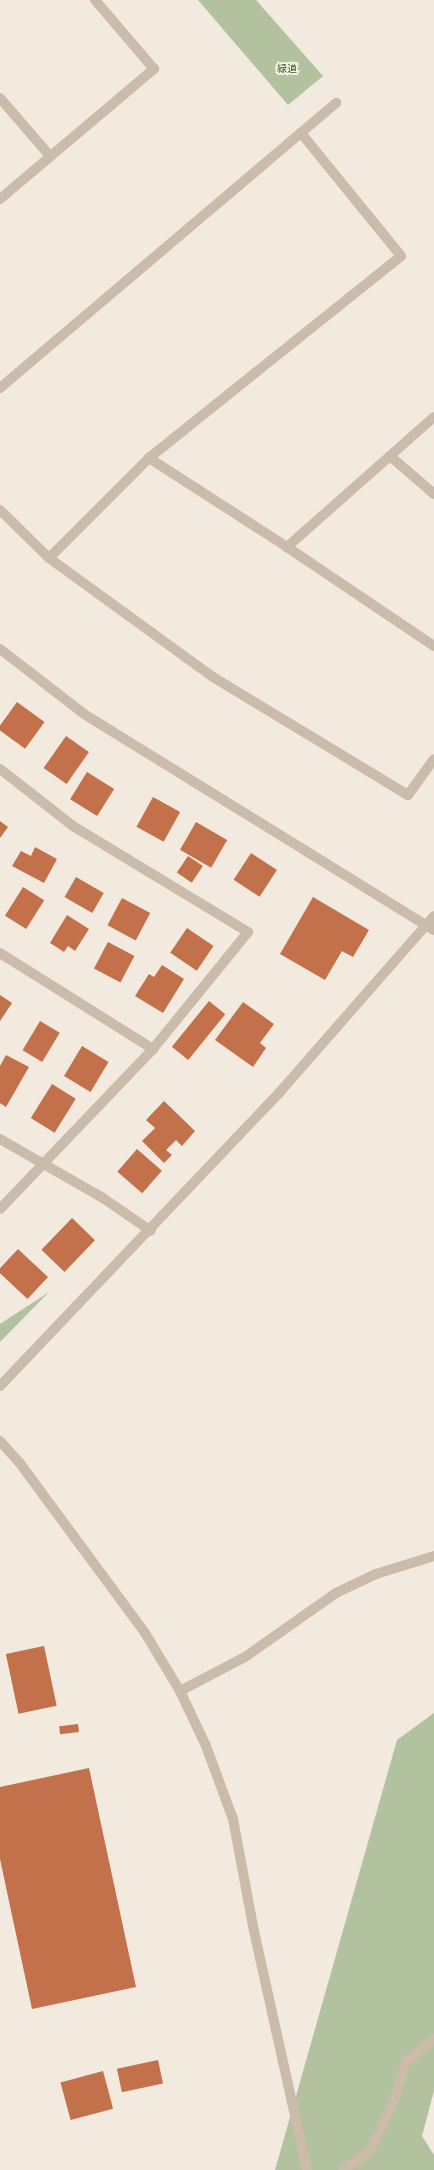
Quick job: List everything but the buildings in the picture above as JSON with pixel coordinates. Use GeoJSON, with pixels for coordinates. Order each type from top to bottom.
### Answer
{"type":"FeatureCollection","features":[{"type":"Feature","properties":{"kind":"street"},"geometry":{"type":"LineString","coordinates":[[0,199],[154,69],[95,0]]}},
{"type":"Feature","properties":{"kind":"street"},"geometry":{"type":"LineString","coordinates":[[0,98],[50,156]]}},
{"type":"Feature","properties":{"kind":"street"},"geometry":{"type":"LineString","coordinates":[[0,388],[336,103]]}},
{"type":"Feature","properties":{"kind":"street"},"geometry":{"type":"LineString","coordinates":[[49,558],[149,458],[401,256],[301,133]]}},
{"type":"Feature","properties":{"kind":"street"},"geometry":{"type":"LineString","coordinates":[[287,547],[434,417]]}},
{"type":"Feature","properties":{"kind":"street"},"geometry":{"type":"LineString","coordinates":[[390,456],[434,494]]}},
{"type":"Feature","properties":{"kind":"street"},"geometry":{"type":"LineString","coordinates":[[149,458],[287,547],[434,646]]}},
{"type":"Feature","properties":{"kind":"street"},"geometry":{"type":"LineString","coordinates":[[0,510],[49,558],[213,677],[408,795],[434,759]]}},
{"type":"Feature","properties":{"kind":"street"},"geometry":{"type":"LineString","coordinates":[[0,649],[84,714],[430,928]]}},
{"type":"Feature","properties":{"kind":"street"},"geometry":{"type":"LineString","coordinates":[[0,769],[73,826],[248,932],[153,1049],[0,1209]]}},
{"type":"Feature","properties":{"kind":"street"},"geometry":{"type":"LineString","coordinates":[[0,1386],[151,1231],[279,1093],[430,928],[434,916]]}},
{"type":"Feature","properties":{"kind":"street"},"geometry":{"type":"LineString","coordinates":[[0,954],[153,1049]]}},
{"type":"Feature","properties":{"kind":"street"},"geometry":{"type":"LineString","coordinates":[[0,1139],[44,1163],[151,1231]]}},
{"type":"Feature","properties":{"kind":"street"},"geometry":{"type":"LineString","coordinates":[[0,1441],[19,1462],[145,1633],[180,1691],[206,1746],[233,1818],[254,1931],[307,2170]]}},
{"type":"Feature","properties":{"kind":"street"},"geometry":{"type":"LineString","coordinates":[[180,1691],[245,1657],[336,1593],[376,1574],[434,1556]]}},
{"type":"Feature","properties":{"kind":"street"},"geometry":{"type":"LineString","coordinates":[[343,2170],[369,2152],[393,2104],[406,2061],[434,2039]]}},
{"type":"Feature","properties":{"kind":"green space","name":"緑道"},"geometry":{"type":"Polygon","coordinates":[[[198,0],[256,0],[323,76],[288,105],[198,0]]]}},
{"type":"Feature","properties":{"kind":"green space"},"geometry":{"type":"Polygon","coordinates":[[[49,1292],[0,1342],[0,1324],[49,1292]]]}},
{"type":"Feature","properties":{"kind":"green space"},"geometry":{"type":"Polygon","coordinates":[[[434,1713],[434,2091],[422,2136],[434,2155],[434,2170],[275,2170],[397,1740],[434,1713]]]}}]}
